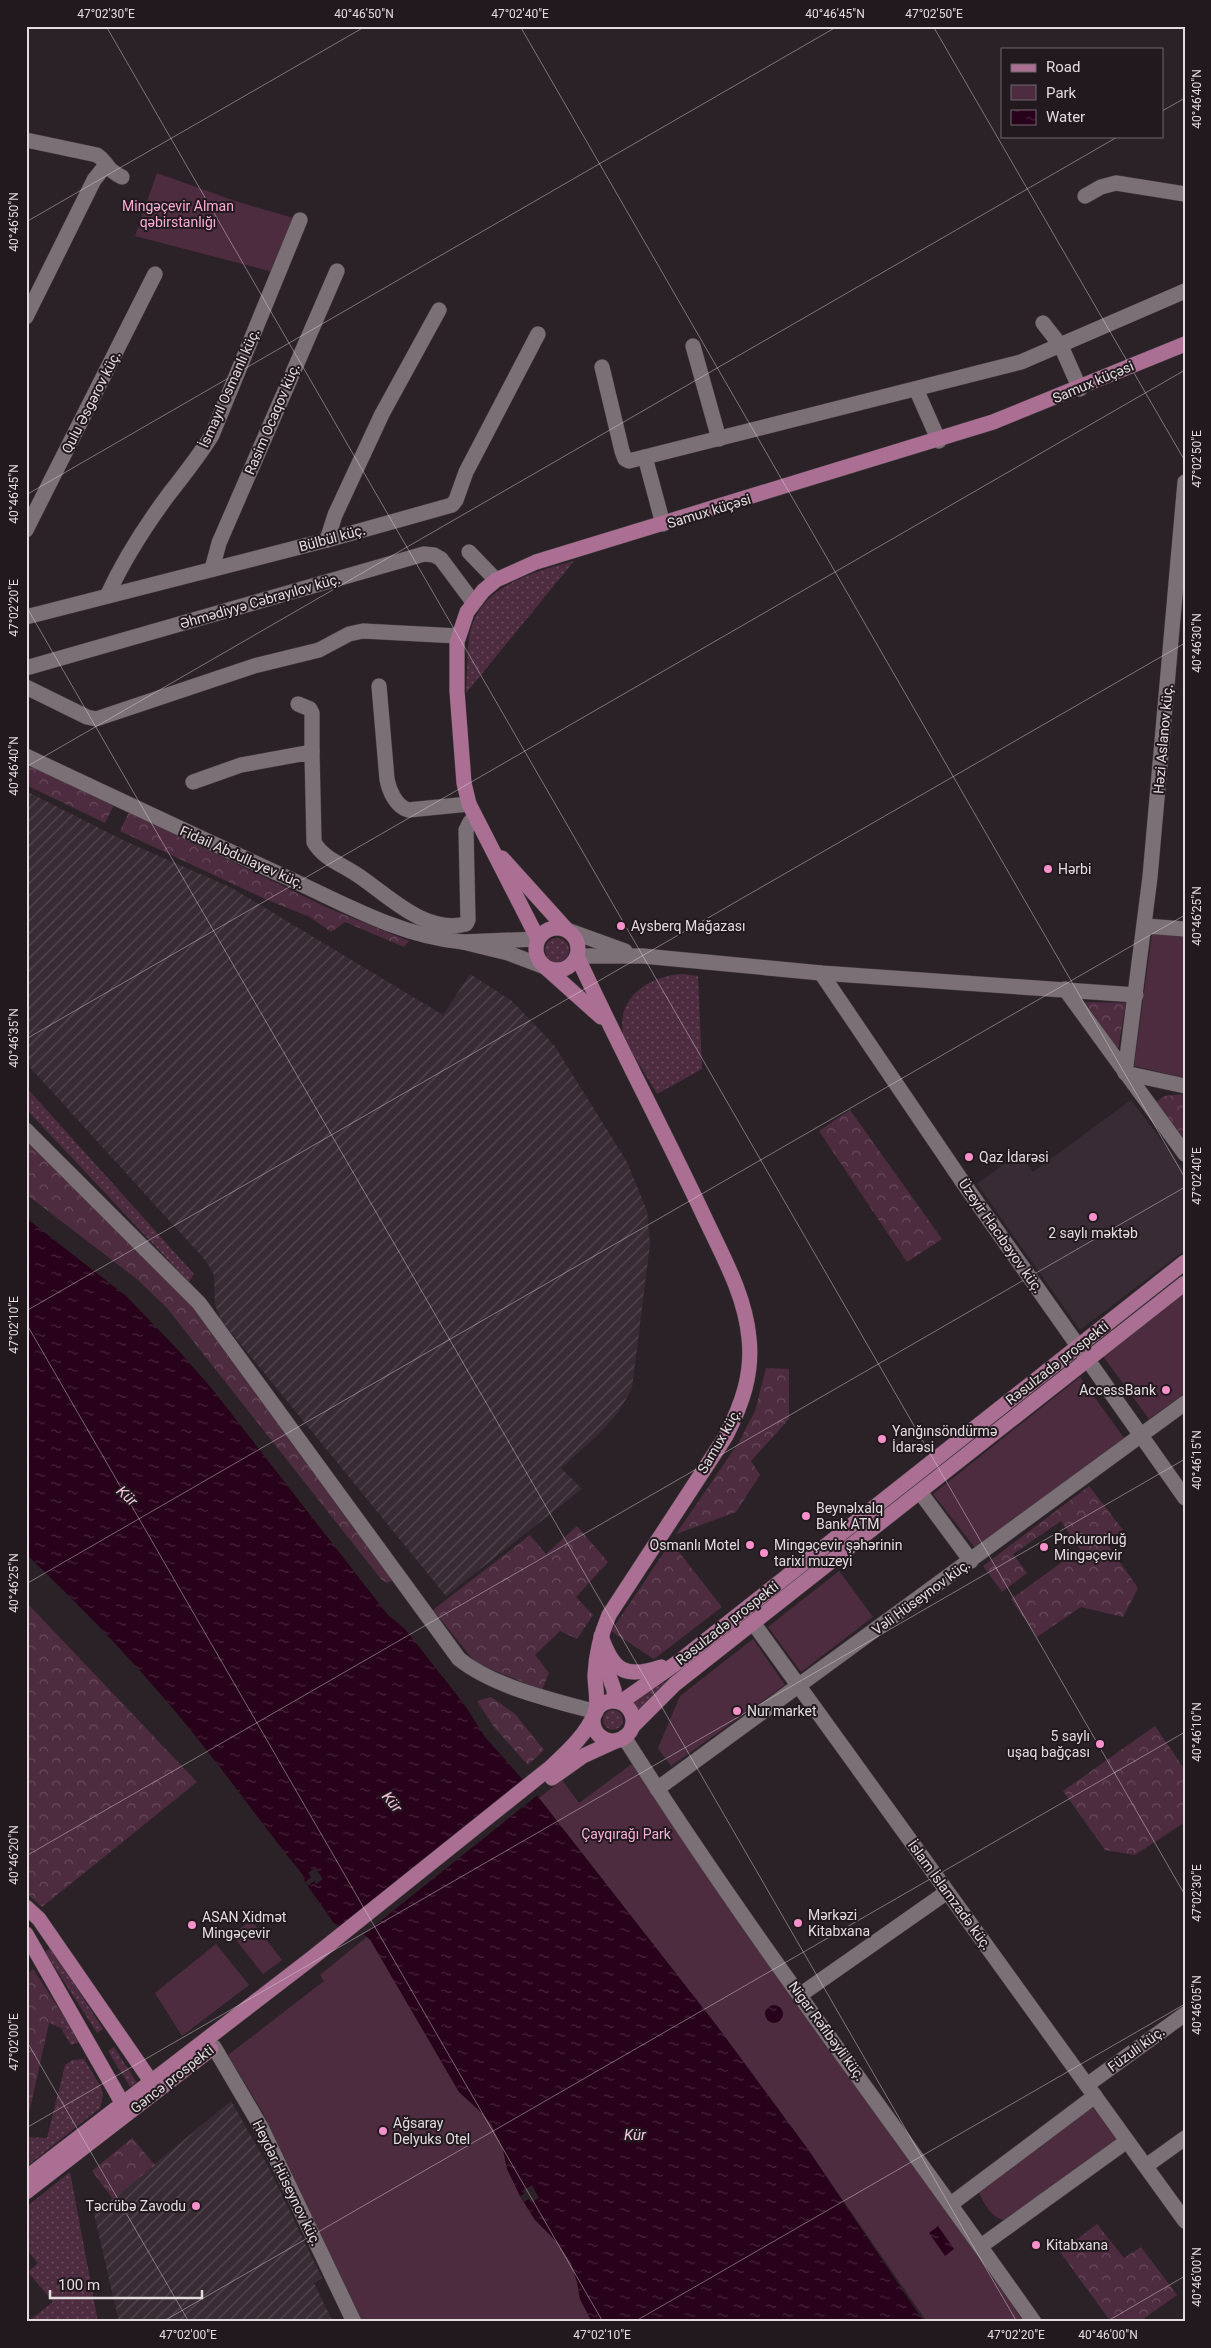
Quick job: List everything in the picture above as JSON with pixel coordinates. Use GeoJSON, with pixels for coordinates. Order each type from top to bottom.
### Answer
{"type":"FeatureCollection","features":[{"type":"Feature","properties":{"kind":"main road","name":"Samux küçəsi"},"geometry":{"type":"LineString","coordinates":[[488,842],[472,811],[464,783],[457,691],[458,636],[462,622],[473,602],[496,580],[536,562],[993,422],[1184,345]]}},
{"type":"Feature","properties":{"kind":"main road"},"geometry":{"type":"LineString","coordinates":[[488,842],[575,939],[577,956],[574,962],[563,969],[557,970],[545,967]]}},
{"type":"Feature","properties":{"kind":"main road"},"geometry":{"type":"LineString","coordinates":[[488,842],[538,939]]}},
{"type":"Feature","properties":{"kind":"main road"},"geometry":{"type":"LineString","coordinates":[[567,930],[554,928],[542,934],[538,939],[535,951],[537,957],[545,967],[609,1025]]}},
{"type":"Feature","properties":{"kind":"main road","name":"Samux küç."},"geometry":{"type":"LineString","coordinates":[[577,956],[727,1266],[745,1316],[749,1337],[750,1360],[742,1400],[726,1436],[609,1615],[601,1636],[595,1674],[596,1712]]}},
{"type":"Feature","properties":{"kind":"main road","name":"Rəsulzadə prospekti"},"geometry":{"type":"LineString","coordinates":[[618,1702],[681,1660],[1185,1262]]}},
{"type":"Feature","properties":{"kind":"main road","name":"Rəsulzadə prospekti"},"geometry":{"type":"LineString","coordinates":[[625,1735],[664,1693],[1185,1283]]}},
{"type":"Feature","properties":{"kind":"main road"},"geometry":{"type":"LineString","coordinates":[[601,1636],[612,1660],[623,1671],[629,1673],[651,1670],[681,1660]]}},
{"type":"Feature","properties":{"kind":"main road"},"geometry":{"type":"LineString","coordinates":[[601,1636],[602,1656],[618,1702]]}},
{"type":"Feature","properties":{"kind":"main road"},"geometry":{"type":"LineString","coordinates":[[315,1962],[554,1771],[625,1735],[632,1715],[626,1705],[618,1702],[604,1704],[596,1712],[584,1733],[554,1771]]}},
{"type":"Feature","properties":{"kind":"main road"},"geometry":{"type":"LineString","coordinates":[[596,1712],[594,1718],[596,1730],[606,1739],[625,1735]]}},
{"type":"Feature","properties":{"kind":"main road"},"geometry":{"type":"LineString","coordinates":[[26,1907],[39,1919],[155,2086]]}},
{"type":"Feature","properties":{"kind":"main road"},"geometry":{"type":"LineString","coordinates":[[26,1934],[126,2108]]}},
{"type":"Feature","properties":{"kind":"main road","name":"Gəncə prospekti"},"geometry":{"type":"LineString","coordinates":[[155,2086],[214,2047],[315,1962]]}},
{"type":"Feature","properties":{"kind":"main road","name":"Gəncə prospekti"},"geometry":{"type":"LineString","coordinates":[[26,2178],[126,2108],[315,1962]]}},
{"type":"Feature","properties":{"kind":"main road","name":"Gəncə prospekti"},"geometry":{"type":"LineString","coordinates":[[26,2192],[126,2108]]}},
{"type":"Feature","properties":{"kind":"street"},"geometry":{"type":"LineString","coordinates":[[26,140],[97,155],[102,158],[108,169],[122,177]]}},
{"type":"Feature","properties":{"kind":"street"},"geometry":{"type":"LineString","coordinates":[[26,317],[94,180],[106,165]]}},
{"type":"Feature","properties":{"kind":"street"},"geometry":{"type":"LineString","coordinates":[[1085,196],[1101,187],[1116,183],[1185,194]]}},
{"type":"Feature","properties":{"kind":"street","name":"İsmayıl Osmanlı küç."},"geometry":{"type":"LineString","coordinates":[[108,596],[124,564],[168,496],[200,455],[212,435],[300,220]]}},
{"type":"Feature","properties":{"kind":"street","name":"Rasim Ocaqov küç."},"geometry":{"type":"LineString","coordinates":[[212,569],[219,543],[337,271]]}},
{"type":"Feature","properties":{"kind":"street","name":"Qulu Əsgərov küç."},"geometry":{"type":"LineString","coordinates":[[26,530],[156,274]]}},
{"type":"Feature","properties":{"kind":"street"},"geometry":{"type":"LineString","coordinates":[[602,367],[625,459],[629,461],[1021,362],[1185,291]]}},
{"type":"Feature","properties":{"kind":"street"},"geometry":{"type":"LineString","coordinates":[[327,540],[335,515],[382,414],[439,310]]}},
{"type":"Feature","properties":{"kind":"street"},"geometry":{"type":"LineString","coordinates":[[1043,324],[1061,346],[1080,388]]}},
{"type":"Feature","properties":{"kind":"street","name":"Bülbül küç."},"geometry":{"type":"LineString","coordinates":[[26,617],[327,540],[446,507],[454,503],[466,472],[538,334]]}},
{"type":"Feature","properties":{"kind":"street"},"geometry":{"type":"LineString","coordinates":[[693,346],[719,439]]}},
{"type":"Feature","properties":{"kind":"street"},"geometry":{"type":"LineString","coordinates":[[916,389],[939,440]]}},
{"type":"Feature","properties":{"kind":"street"},"geometry":{"type":"LineString","coordinates":[[645,457],[664,524]]}},
{"type":"Feature","properties":{"kind":"street","name":"Həzi Aslanov küç."},"geometry":{"type":"LineString","coordinates":[[1125,1073],[1145,926],[1184,513],[1185,482]]}},
{"type":"Feature","properties":{"kind":"street"},"geometry":{"type":"LineString","coordinates":[[469,552],[496,580]]}},
{"type":"Feature","properties":{"kind":"street","name":"Əhmədiyyə Cəbrayılov küç."},"geometry":{"type":"LineString","coordinates":[[26,668],[424,554],[434,555],[441,559],[473,602]]}},
{"type":"Feature","properties":{"kind":"street"},"geometry":{"type":"LineString","coordinates":[[26,687],[87,717],[96,719],[254,666],[319,650],[349,634],[363,631],[458,636]]}},
{"type":"Feature","properties":{"kind":"street"},"geometry":{"type":"LineString","coordinates":[[298,704],[310,708],[312,713],[314,842],[318,850],[358,875],[414,915],[438,923],[458,926],[466,924],[468,920],[466,830],[472,811],[408,810],[402,808],[389,789],[387,779],[379,686]]}},
{"type":"Feature","properties":{"kind":"street"},"geometry":{"type":"LineString","coordinates":[[193,782],[241,766],[312,752]]}},
{"type":"Feature","properties":{"kind":"street","name":"Fidail Abdullayev küç."},"geometry":{"type":"LineString","coordinates":[[26,756],[147,814],[390,925],[434,938],[462,942]]}},
{"type":"Feature","properties":{"kind":"street"},"geometry":{"type":"LineString","coordinates":[[1145,926],[1185,929]]}},
{"type":"Feature","properties":{"kind":"street"},"geometry":{"type":"LineString","coordinates":[[567,930],[599,943],[643,956]]}},
{"type":"Feature","properties":{"kind":"street"},"geometry":{"type":"LineString","coordinates":[[462,942],[538,939]]}},
{"type":"Feature","properties":{"kind":"street"},"geometry":{"type":"LineString","coordinates":[[462,942],[508,953],[545,967]]}},
{"type":"Feature","properties":{"kind":"street"},"geometry":{"type":"LineString","coordinates":[[577,956],[643,956],[821,972],[1136,995]]}},
{"type":"Feature","properties":{"kind":"street","name":"Üzeyir Hacıbəyov küç."},"geometry":{"type":"LineString","coordinates":[[821,972],[894,1082],[1185,1498]]}},
{"type":"Feature","properties":{"kind":"street"},"geometry":{"type":"LineString","coordinates":[[1065,989],[1185,1154]]}},
{"type":"Feature","properties":{"kind":"street"},"geometry":{"type":"LineString","coordinates":[[1125,1073],[1185,1086]]}},
{"type":"Feature","properties":{"kind":"street"},"geometry":{"type":"LineString","coordinates":[[26,1130],[199,1303],[459,1659],[470,1668],[492,1678],[535,1694],[596,1712]]}},
{"type":"Feature","properties":{"kind":"street","name":"Vəli Hüseynov küç."},"geometry":{"type":"LineString","coordinates":[[657,1789],[1185,1403]]}},
{"type":"Feature","properties":{"kind":"street"},"geometry":{"type":"LineString","coordinates":[[920,1492],[971,1561]]}},
{"type":"Feature","properties":{"kind":"street","name":"İslam İslamzadə küç."},"geometry":{"type":"LineString","coordinates":[[754,1624],[1185,2220]]}},
{"type":"Feature","properties":{"kind":"street","name":"Nigar Rəfibəyli küç."},"geometry":{"type":"LineString","coordinates":[[625,1735],[657,1789],[800,1995],[1034,2322]]}},
{"type":"Feature","properties":{"kind":"street"},"geometry":{"type":"LineString","coordinates":[[800,1995],[947,1892]]}},
{"type":"Feature","properties":{"kind":"street","name":"Füzuli küç."},"geometry":{"type":"LineString","coordinates":[[951,2204],[1185,2014]]}},
{"type":"Feature","properties":{"kind":"street","name":"Heydər Hüseynov küç."},"geometry":{"type":"LineString","coordinates":[[214,2047],[261,2127],[354,2322]]}},
{"type":"Feature","properties":{"kind":"street"},"geometry":{"type":"LineString","coordinates":[[1146,2166],[1185,2138]]}},
{"type":"Feature","properties":{"kind":"street"},"geometry":{"type":"LineString","coordinates":[[981,2246],[1128,2141]]}},
{"type":"Feature","properties":{"kind":"shaded area"},"geometry":{"type":"Polygon","coordinates":[[[26,791],[125,841],[232,888],[443,1015],[470,974],[512,1001],[554,1045],[627,1162],[647,1211],[650,1244],[632,1388],[619,1411],[600,1433],[561,1468],[582,1489],[446,1596],[221,1320],[215,1305],[214,1275],[206,1261],[26,1063],[26,791]]]}},
{"type":"Feature","properties":{"kind":"shaded area","name":"2 saylı məktəb"},"geometry":{"type":"Polygon","coordinates":[[[1131,1100],[1185,1171],[1185,1250],[1080,1330],[977,1184],[1019,1153],[1033,1172],[1131,1100]]]}},
{"type":"Feature","properties":{"kind":"shaded area","name":"Təcrübə Zavodu"},"geometry":{"type":"Polygon","coordinates":[[[231,2101],[268,2166],[322,2278],[314,2283],[333,2322],[119,2322],[94,2214],[231,2101]]]}},
{"type":"Feature","properties":{"kind":"green space","name":"Mingəçevir Alman qəbirstanlığı"},"geometry":{"type":"Polygon","coordinates":[[[157,173],[235,201],[300,220],[273,272],[135,236],[157,173]]]}},
{"type":"Feature","properties":{"kind":"green space"},"geometry":{"type":"Polygon","coordinates":[[[574,561],[466,693],[469,639],[474,621],[482,606],[494,594],[524,577],[574,561]]]}},
{"type":"Feature","properties":{"kind":"green space"},"geometry":{"type":"Polygon","coordinates":[[[26,764],[114,805],[105,823],[26,785],[26,764]]]}},
{"type":"Feature","properties":{"kind":"green space"},"geometry":{"type":"Polygon","coordinates":[[[129,812],[328,908],[409,941],[404,947],[345,922],[331,932],[310,917],[265,899],[120,831],[129,812]]]}},
{"type":"Feature","properties":{"kind":"green space"},"geometry":{"type":"Polygon","coordinates":[[[1152,934],[1185,936],[1185,1078],[1134,1066],[1152,934]]]}},
{"type":"Feature","properties":{"kind":"green space"},"geometry":{"type":"Polygon","coordinates":[[[557,938],[562,939],[568,945],[568,955],[562,961],[557,962],[552,961],[546,955],[545,950],[546,945],[552,939],[557,938]]]}},
{"type":"Feature","properties":{"kind":"green space"},"geometry":{"type":"Polygon","coordinates":[[[683,974],[698,976],[702,1069],[657,1094],[625,1039],[622,1020],[625,1008],[639,990],[660,978],[683,974]]]}},
{"type":"Feature","properties":{"kind":"green space"},"geometry":{"type":"Polygon","coordinates":[[[1085,1002],[1126,1003],[1118,1050],[1085,1002]]]}},
{"type":"Feature","properties":{"kind":"green space"},"geometry":{"type":"Polygon","coordinates":[[[26,1087],[194,1274],[189,1282],[26,1109],[26,1087]]]}},
{"type":"Feature","properties":{"kind":"green space"},"geometry":{"type":"Polygon","coordinates":[[[1185,1094],[1185,1141],[1156,1102],[1164,1096],[1185,1094]]]}},
{"type":"Feature","properties":{"kind":"green space"},"geometry":{"type":"Polygon","coordinates":[[[850,1110],[942,1239],[907,1262],[819,1131],[850,1110]]]}},
{"type":"Feature","properties":{"kind":"green space"},"geometry":{"type":"Polygon","coordinates":[[[26,1141],[181,1292],[393,1580],[387,1583],[381,1579],[167,1308],[138,1280],[26,1194],[26,1141]]]}},
{"type":"Feature","properties":{"kind":"green space"},"geometry":{"type":"Polygon","coordinates":[[[1185,1292],[1185,1393],[1149,1419],[1103,1356],[1185,1292]]]}},
{"type":"Feature","properties":{"kind":"green space"},"geometry":{"type":"Polygon","coordinates":[[[766,1368],[789,1369],[789,1419],[751,1461],[760,1475],[736,1512],[676,1534],[739,1442],[755,1411],[766,1368]]]}},
{"type":"Feature","properties":{"kind":"green space"},"geometry":{"type":"Polygon","coordinates":[[[1080,1377],[1124,1438],[975,1548],[933,1494],[1080,1377]]]}},
{"type":"Feature","properties":{"kind":"green space"},"geometry":{"type":"Polygon","coordinates":[[[1089,1486],[1123,1530],[1106,1542],[1138,1588],[1123,1617],[1081,1607],[1037,1637],[1011,1599],[1080,1549],[1061,1521],[1013,1554],[1027,1573],[1002,1592],[983,1566],[1089,1486]]]}},
{"type":"Feature","properties":{"kind":"green space"},"geometry":{"type":"Polygon","coordinates":[[[577,1526],[608,1562],[576,1597],[593,1615],[577,1639],[560,1631],[535,1655],[549,1673],[542,1690],[476,1663],[433,1610],[530,1535],[546,1554],[577,1526]]]}},
{"type":"Feature","properties":{"kind":"green space"},"geometry":{"type":"Polygon","coordinates":[[[671,1542],[722,1607],[654,1659],[611,1631],[671,1542]]]}},
{"type":"Feature","properties":{"kind":"green space"},"geometry":{"type":"Polygon","coordinates":[[[839,1571],[873,1617],[801,1672],[768,1627],[839,1571]]]}},
{"type":"Feature","properties":{"kind":"green space"},"geometry":{"type":"Polygon","coordinates":[[[26,1602],[197,1782],[42,1907],[26,1893],[26,1602]]]}},
{"type":"Feature","properties":{"kind":"green space"},"geometry":{"type":"Polygon","coordinates":[[[753,1639],[785,1685],[671,1766],[658,1748],[680,1696],[753,1639]]]}},
{"type":"Feature","properties":{"kind":"green space"},"geometry":{"type":"Polygon","coordinates":[[[672,1678],[638,1710],[631,1701],[672,1678]]]}},
{"type":"Feature","properties":{"kind":"green space"},"geometry":{"type":"Polygon","coordinates":[[[491,1697],[515,1714],[544,1750],[528,1765],[494,1727],[477,1701],[491,1697]]]}},
{"type":"Feature","properties":{"kind":"green space"},"geometry":{"type":"Polygon","coordinates":[[[613,1710],[620,1713],[623,1720],[620,1727],[613,1730],[606,1727],[603,1720],[606,1713],[613,1710]]]}},
{"type":"Feature","properties":{"kind":"green space"},"geometry":{"type":"Polygon","coordinates":[[[1155,1726],[1185,1770],[1185,1822],[1135,1855],[1105,1850],[1063,1791],[1155,1726]]]}},
{"type":"Feature","properties":{"kind":"green space","name":"Çayqırağı Park"},"geometry":{"type":"Polygon","coordinates":[[[633,1763],[1024,2322],[927,2322],[807,2148],[717,2026],[539,1798],[562,1780],[579,1803],[633,1763]]]}},
{"type":"Feature","properties":{"kind":"green space"},"geometry":{"type":"Polygon","coordinates":[[[251,1920],[282,1960],[263,1974],[232,1935],[251,1920]]]}},
{"type":"Feature","properties":{"kind":"green space","name":"Ağsaray Delyuks Otel"},"geometry":{"type":"Polygon","coordinates":[[[368,1936],[459,2092],[491,2124],[503,2150],[507,2169],[520,2196],[535,2220],[557,2242],[571,2263],[580,2299],[592,2322],[362,2322],[263,2113],[228,2055],[324,1981],[320,1975],[368,1936]]]}},
{"type":"Feature","properties":{"kind":"green space"},"geometry":{"type":"Polygon","coordinates":[[[216,1944],[249,1985],[182,2036],[155,1993],[216,1944]]]}},
{"type":"Feature","properties":{"kind":"green space"},"geometry":{"type":"Polygon","coordinates":[[[51,1948],[103,2029],[97,2033],[45,1952],[51,1948]]]}},
{"type":"Feature","properties":{"kind":"green space"},"geometry":{"type":"Polygon","coordinates":[[[33,1969],[63,2015],[49,2023],[26,2127],[26,1975],[33,1969]]]}},
{"type":"Feature","properties":{"kind":"green space"},"geometry":{"type":"Polygon","coordinates":[[[63,2015],[79,2042],[71,2045],[61,2028],[49,2023],[63,2015]]]}},
{"type":"Feature","properties":{"kind":"green space"},"geometry":{"type":"Polygon","coordinates":[[[114,2047],[137,2083],[130,2087],[108,2051],[114,2047]]]}},
{"type":"Feature","properties":{"kind":"green space"},"geometry":{"type":"Polygon","coordinates":[[[84,2059],[101,2087],[103,2096],[100,2108],[26,2167],[27,2137],[47,2138],[65,2065],[72,2060],[84,2059]]]}},
{"type":"Feature","properties":{"kind":"green space"},"geometry":{"type":"Polygon","coordinates":[[[1091,2105],[1117,2139],[1006,2220],[993,2214],[986,2206],[979,2192],[1091,2105]]]}},
{"type":"Feature","properties":{"kind":"green space"},"geometry":{"type":"Polygon","coordinates":[[[132,2138],[155,2165],[113,2199],[92,2171],[132,2138]]]}},
{"type":"Feature","properties":{"kind":"green space"},"geometry":{"type":"Polygon","coordinates":[[[70,2172],[98,2322],[31,2322],[30,2320],[53,2302],[28,2272],[38,2263],[26,2249],[26,2207],[70,2172]]]}},
{"type":"Feature","properties":{"kind":"green space"},"geometry":{"type":"Polygon","coordinates":[[[1097,2224],[1124,2258],[1141,2247],[1177,2295],[1139,2322],[1111,2322],[1060,2252],[1097,2224]]]}},
{"type":"Feature","properties":{"kind":"water","name":"Kür"},"geometry":{"type":"Polygon","coordinates":[[[26,1218],[126,1296],[179,1351],[213,1390],[388,1615],[405,1629],[464,1704],[485,1737],[539,1798],[717,2026],[807,2148],[924,2322],[592,2322],[580,2299],[571,2263],[557,2242],[535,2220],[520,2196],[507,2169],[503,2149],[491,2124],[459,2092],[371,1941],[362,1933],[333,1922],[305,1882],[303,1875],[181,1718],[117,1646],[26,1554],[26,1218]]]}},
{"type":"Feature","properties":{"kind":"water"},"geometry":{"type":"Polygon","coordinates":[[[770,2005],[778,2005],[783,2010],[781,2021],[770,2023],[765,2018],[765,2010],[770,2005]]]}},
{"type":"Feature","properties":{"kind":"water"},"geometry":{"type":"Polygon","coordinates":[[[938,2226],[954,2249],[945,2256],[929,2233],[938,2226]]]}},
{"type":"Feature","properties":{"kind":"pier"},"geometry":{"type":"Polygon","coordinates":[[[526,1779],[539,1794],[363,1935],[340,1928],[526,1779]]]}},
{"type":"Feature","properties":{"kind":"pier"},"geometry":{"type":"Polygon","coordinates":[[[315,1868],[323,1879],[316,1884],[314,1881],[308,1886],[305,1882],[311,1877],[308,1873],[315,1868]]]}},
{"type":"Feature","properties":{"kind":"pier"},"geometry":{"type":"Polygon","coordinates":[[[532,2185],[539,2198],[531,2203],[529,2199],[524,2202],[520,2196],[525,2193],[523,2190],[532,2185]]]}},
{"type":"Feature","properties":{"kind":"place","name":"Hərbi"},"geometry":{"type":"Point","coordinates":[1048,869]}},
{"type":"Feature","properties":{"kind":"place","name":"Aysberq Mağazası"},"geometry":{"type":"Point","coordinates":[621,926]}},
{"type":"Feature","properties":{"kind":"place","name":"Qaz İdarəsi"},"geometry":{"type":"Point","coordinates":[969,1157]}},
{"type":"Feature","properties":{"kind":"place","name":"2 saylı məktəb"},"geometry":{"type":"Point","coordinates":[1093,1217]}},
{"type":"Feature","properties":{"kind":"place","name":"AccessBank"},"geometry":{"type":"Point","coordinates":[1166,1390]}},
{"type":"Feature","properties":{"kind":"place","name":"Yanğınsöndürmə İdarəsi"},"geometry":{"type":"Point","coordinates":[882,1439]}},
{"type":"Feature","properties":{"kind":"place","name":"Beynəlxalq Bank ATM"},"geometry":{"type":"Point","coordinates":[806,1516]}},
{"type":"Feature","properties":{"kind":"place","name":"Osmanlı Motel"},"geometry":{"type":"Point","coordinates":[750,1545]}},
{"type":"Feature","properties":{"kind":"place","name":"Prokurorluğ Mingəçevir"},"geometry":{"type":"Point","coordinates":[1044,1547]}},
{"type":"Feature","properties":{"kind":"place","name":"Mingəçevir şəhərinin tarixi muzeyi"},"geometry":{"type":"Point","coordinates":[764,1553]}},
{"type":"Feature","properties":{"kind":"place","name":"Nur market"},"geometry":{"type":"Point","coordinates":[737,1711]}},
{"type":"Feature","properties":{"kind":"place","name":"5 saylı uşaq bağçası"},"geometry":{"type":"Point","coordinates":[1100,1744]}},
{"type":"Feature","properties":{"kind":"place","name":"Mərkəzi Kitabxana"},"geometry":{"type":"Point","coordinates":[798,1923]}},
{"type":"Feature","properties":{"kind":"place","name":"ASAN Xidmət Mingəçevir"},"geometry":{"type":"Point","coordinates":[192,1925]}},
{"type":"Feature","properties":{"kind":"place","name":"Ağsaray Delyuks Otel"},"geometry":{"type":"Point","coordinates":[383,2131]}},
{"type":"Feature","properties":{"kind":"place","name":"Təcrübə Zavodu"},"geometry":{"type":"Point","coordinates":[196,2206]}},
{"type":"Feature","properties":{"kind":"place","name":"Kitabxana"},"geometry":{"type":"Point","coordinates":[1036,2245]}}]}
